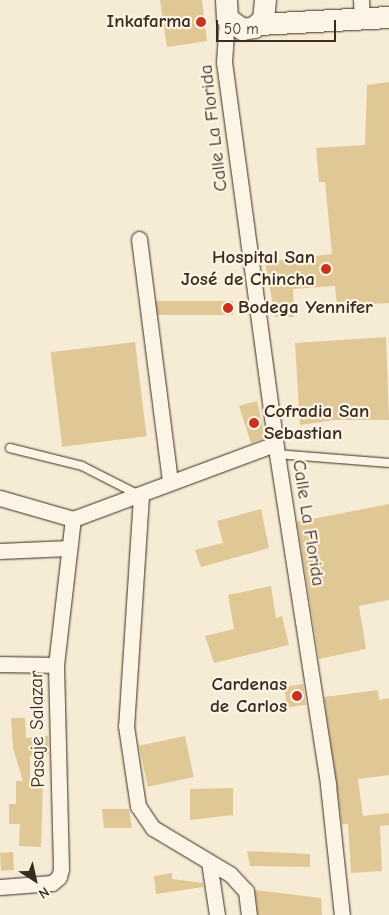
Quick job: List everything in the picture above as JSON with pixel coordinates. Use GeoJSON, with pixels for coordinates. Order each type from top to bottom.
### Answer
{"type":"FeatureCollection","features":[{"type":"Feature","properties":{"kind":"street"},"geometry":{"type":"LineString","coordinates":[[259,24],[266,13],[265,0]]}},
{"type":"Feature","properties":{"kind":"street"},"geometry":{"type":"LineString","coordinates":[[226,9],[242,29],[259,24],[362,9],[389,17]]}},
{"type":"Feature","properties":{"kind":"street","name":"Calle La Florida"},"geometry":{"type":"LineString","coordinates":[[226,9],[224,62],[276,449],[328,785],[342,915]]}},
{"type":"Feature","properties":{"kind":"street"},"geometry":{"type":"LineString","coordinates":[[139,239],[170,482]]}},
{"type":"Feature","properties":{"kind":"street"},"geometry":{"type":"LineString","coordinates":[[0,498],[73,519],[141,496],[170,482],[276,449]]}},
{"type":"Feature","properties":{"kind":"street"},"geometry":{"type":"LineString","coordinates":[[141,496],[126,726],[138,806],[153,828],[230,874],[246,891],[249,915]]}},
{"type":"Feature","properties":{"kind":"street","name":"Pasaje Salazar"},"geometry":{"type":"LineString","coordinates":[[0,887],[52,883],[59,877],[56,665],[73,519]]}},
{"type":"Feature","properties":{"kind":"street"},"geometry":{"type":"LineString","coordinates":[[0,551],[69,548]]}},
{"type":"Feature","properties":{"kind":"street"},"geometry":{"type":"LineString","coordinates":[[0,664],[56,665]]}},
{"type":"Feature","properties":{"kind":"street"},"geometry":{"type":"LineString","coordinates":[[209,862],[217,915]]}},
{"type":"Feature","properties":{"kind":"lane"},"geometry":{"type":"LineString","coordinates":[[10,448],[82,466],[141,496]]}},
{"type":"Feature","properties":{"kind":"lane"},"geometry":{"type":"LineString","coordinates":[[276,449],[389,463]]}},
{"type":"Feature","properties":{"kind":"building"},"geometry":{"type":"Polygon","coordinates":[[[160,0],[202,0],[207,41],[167,47],[160,0]]]}},
{"type":"Feature","properties":{"kind":"building"},"geometry":{"type":"Polygon","coordinates":[[[389,82],[389,303],[337,306],[335,286],[293,289],[294,317],[275,317],[265,262],[332,254],[325,182],[319,182],[316,148],[365,145],[367,85],[389,82]]]}},
{"type":"Feature","properties":{"kind":"building"},"geometry":{"type":"Polygon","coordinates":[[[156,301],[233,301],[233,315],[156,315],[156,301]]]}},
{"type":"Feature","properties":{"kind":"building"},"geometry":{"type":"Polygon","coordinates":[[[386,337],[389,420],[335,420],[300,425],[295,343],[386,337]]]}},
{"type":"Feature","properties":{"kind":"building"},"geometry":{"type":"Polygon","coordinates":[[[135,342],[147,436],[62,447],[51,352],[135,342]]]}},
{"type":"Feature","properties":{"kind":"building","name":"Cofradia San Sebastian"},"geometry":{"type":"Polygon","coordinates":[[[257,401],[265,438],[251,443],[239,406],[257,401]]]}},
{"type":"Feature","properties":{"kind":"building"},"geometry":{"type":"Polygon","coordinates":[[[389,504],[389,600],[359,606],[366,649],[319,659],[297,522],[389,504]]]}},
{"type":"Feature","properties":{"kind":"building"},"geometry":{"type":"Polygon","coordinates":[[[261,509],[269,548],[201,567],[195,550],[223,543],[217,521],[261,509]]]}},
{"type":"Feature","properties":{"kind":"building"},"geometry":{"type":"Polygon","coordinates":[[[271,586],[276,618],[282,616],[289,645],[214,663],[205,636],[234,629],[228,595],[271,586]]]}},
{"type":"Feature","properties":{"kind":"building","name":"Cardenas de Carlos"},"geometry":{"type":"Polygon","coordinates":[[[303,684],[306,705],[287,707],[284,687],[303,684]]]}},
{"type":"Feature","properties":{"kind":"building"},"geometry":{"type":"Polygon","coordinates":[[[378,690],[379,700],[389,698],[389,775],[358,779],[363,816],[389,813],[389,825],[380,826],[382,871],[351,873],[348,824],[342,824],[324,697],[378,690]]]}},
{"type":"Feature","properties":{"kind":"building"},"geometry":{"type":"Polygon","coordinates":[[[11,718],[25,718],[26,738],[48,736],[49,754],[30,756],[30,784],[43,784],[41,847],[19,846],[20,824],[9,824],[9,804],[16,804],[16,781],[23,781],[13,748],[11,718]]]}},
{"type":"Feature","properties":{"kind":"building"},"geometry":{"type":"Polygon","coordinates":[[[185,736],[194,777],[148,787],[139,746],[185,736]]]}},
{"type":"Feature","properties":{"kind":"building"},"geometry":{"type":"Polygon","coordinates":[[[233,788],[233,815],[190,820],[190,789],[233,788]]]}},
{"type":"Feature","properties":{"kind":"building"},"geometry":{"type":"Polygon","coordinates":[[[102,809],[129,809],[132,828],[104,828],[102,809]]]}},
{"type":"Feature","properties":{"kind":"building"},"geometry":{"type":"Polygon","coordinates":[[[247,851],[310,854],[310,867],[250,866],[247,851]]]}},
{"type":"Feature","properties":{"kind":"building"},"geometry":{"type":"Polygon","coordinates":[[[13,852],[14,870],[1,871],[0,853],[13,852]]]}},
{"type":"Feature","properties":{"kind":"building"},"geometry":{"type":"Polygon","coordinates":[[[172,873],[172,879],[203,883],[203,887],[156,894],[154,876],[172,873]]]}},
{"type":"Feature","properties":{"kind":"building"},"geometry":{"type":"Polygon","coordinates":[[[255,890],[321,898],[322,915],[258,915],[255,890]]]}},
{"type":"Feature","properties":{"kind":"place","name":"Inkafarma"},"geometry":{"type":"Point","coordinates":[201,22]}},
{"type":"Feature","properties":{"kind":"place","name":"Hospital San José de Chincha"},"geometry":{"type":"Point","coordinates":[326,269]}},
{"type":"Feature","properties":{"kind":"place","name":"Bodega Yennifer"},"geometry":{"type":"Point","coordinates":[228,308]}},
{"type":"Feature","properties":{"kind":"place","name":"Cofradia San Sebastian"},"geometry":{"type":"Point","coordinates":[254,423]}},
{"type":"Feature","properties":{"kind":"place","name":"Cardenas de Carlos"},"geometry":{"type":"Point","coordinates":[297,696]}}]}
